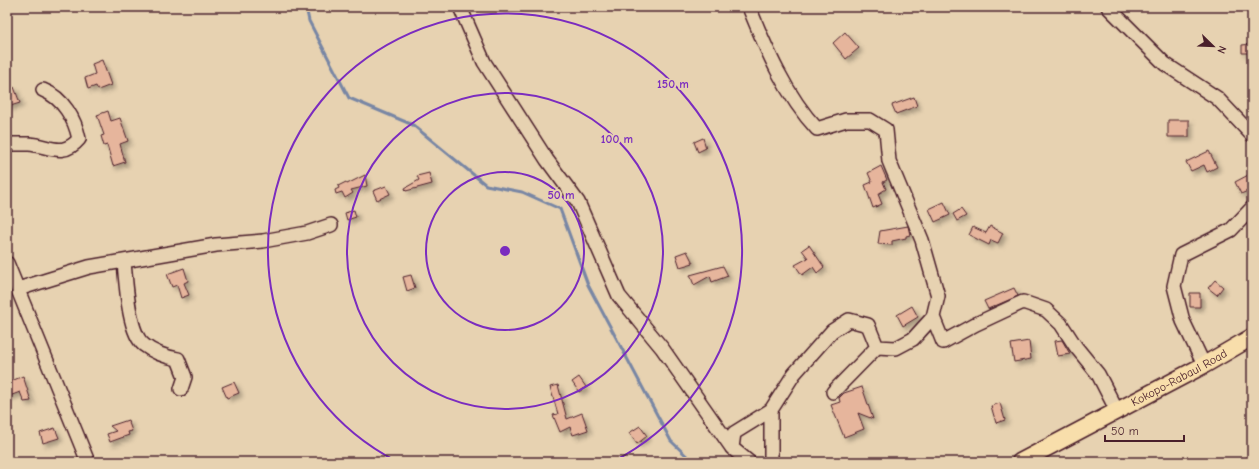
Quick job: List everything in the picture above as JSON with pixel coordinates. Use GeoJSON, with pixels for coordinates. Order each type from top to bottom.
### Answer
{"type":"FeatureCollection","features":[{"type":"Feature","properties":{"kind":"main road","name":"Kokopo-Rabaul Road"},"geometry":{"type":"LineString","coordinates":[[1020,462],[1204,365],[1252,337]]}},
{"type":"Feature","properties":{"kind":"street"},"geometry":{"type":"LineString","coordinates":[[460,7],[484,62],[547,160],[578,202],[619,296],[662,348],[732,448],[749,462]]}},
{"type":"Feature","properties":{"kind":"street"},"geometry":{"type":"LineString","coordinates":[[749,7],[785,84],[817,130],[846,120],[870,120],[886,130],[889,161],[922,240],[938,296],[934,317],[943,342],[976,324],[1023,302],[1046,310],[1061,324],[1076,347],[1098,374],[1118,411]]}},
{"type":"Feature","properties":{"kind":"street"},"geometry":{"type":"LineString","coordinates":[[1108,7],[1165,64],[1217,98],[1252,134]]}},
{"type":"Feature","properties":{"kind":"street"},"geometry":{"type":"LineString","coordinates":[[7,144],[30,144],[62,150],[73,146],[79,139],[76,124],[64,107],[54,95],[43,90]]}},
{"type":"Feature","properties":{"kind":"street"},"geometry":{"type":"LineString","coordinates":[[1204,365],[1183,321],[1174,286],[1181,255],[1231,230],[1252,208]]}},
{"type":"Feature","properties":{"kind":"street"},"geometry":{"type":"LineString","coordinates":[[18,289],[89,267],[124,262],[168,252],[216,244],[263,241],[307,232],[331,225]]}},
{"type":"Feature","properties":{"kind":"street"},"geometry":{"type":"LineString","coordinates":[[124,262],[128,308],[135,330],[143,345],[164,356],[178,359],[185,377],[180,389]]}},
{"type":"Feature","properties":{"kind":"street"},"geometry":{"type":"LineString","coordinates":[[7,265],[88,462]]}},
{"type":"Feature","properties":{"kind":"street"},"geometry":{"type":"LineString","coordinates":[[833,392],[877,347],[896,348],[913,338],[934,317]]}},
{"type":"Feature","properties":{"kind":"street"},"geometry":{"type":"LineString","coordinates":[[732,448],[734,433],[771,410],[794,374],[832,331],[849,320],[868,325],[877,347]]}},
{"type":"Feature","properties":{"kind":"street"},"geometry":{"type":"LineString","coordinates":[[771,410],[771,462]]}},
{"type":"Feature","properties":{"kind":"building"},"geometry":{"type":"Polygon","coordinates":[[[845,32],[859,48],[846,59],[833,43],[845,32]]]}},
{"type":"Feature","properties":{"kind":"building"},"geometry":{"type":"Polygon","coordinates":[[[1252,44],[1252,53],[1242,53],[1242,45],[1252,44]]]}},
{"type":"Feature","properties":{"kind":"building"},"geometry":{"type":"Polygon","coordinates":[[[102,60],[111,85],[98,90],[96,86],[88,89],[85,78],[95,74],[92,64],[102,60]]]}},
{"type":"Feature","properties":{"kind":"building"},"geometry":{"type":"Polygon","coordinates":[[[14,87],[20,103],[7,107],[7,89],[14,87]]]}},
{"type":"Feature","properties":{"kind":"building"},"geometry":{"type":"Polygon","coordinates":[[[914,97],[917,106],[896,114],[892,105],[914,97]]]}},
{"type":"Feature","properties":{"kind":"building"},"geometry":{"type":"Polygon","coordinates":[[[108,111],[111,121],[120,118],[128,141],[120,144],[125,162],[113,166],[107,145],[104,146],[101,136],[104,135],[97,115],[108,111]]]}},
{"type":"Feature","properties":{"kind":"building"},"geometry":{"type":"Polygon","coordinates":[[[1168,120],[1189,120],[1189,137],[1168,137],[1168,120]]]}},
{"type":"Feature","properties":{"kind":"building"},"geometry":{"type":"Polygon","coordinates":[[[703,138],[706,148],[698,152],[694,142],[703,138]]]}},
{"type":"Feature","properties":{"kind":"building"},"geometry":{"type":"Polygon","coordinates":[[[1209,151],[1217,167],[1207,172],[1204,165],[1191,171],[1186,162],[1209,151]]]}},
{"type":"Feature","properties":{"kind":"building"},"geometry":{"type":"Polygon","coordinates":[[[881,166],[887,180],[883,182],[886,189],[878,194],[882,204],[873,208],[865,185],[872,182],[868,173],[881,166]]]}},
{"type":"Feature","properties":{"kind":"building"},"geometry":{"type":"Polygon","coordinates":[[[429,173],[432,184],[406,191],[405,188],[419,180],[417,176],[429,173]]]}},
{"type":"Feature","properties":{"kind":"building"},"geometry":{"type":"Polygon","coordinates":[[[1252,173],[1252,189],[1241,194],[1235,182],[1252,173]]]}},
{"type":"Feature","properties":{"kind":"building"},"geometry":{"type":"Polygon","coordinates":[[[365,175],[367,186],[351,190],[353,193],[345,198],[342,192],[336,194],[335,190],[339,188],[338,186],[346,182],[347,184],[365,175]]]}},
{"type":"Feature","properties":{"kind":"building"},"geometry":{"type":"Polygon","coordinates":[[[386,186],[390,194],[377,200],[373,191],[386,186]]]}},
{"type":"Feature","properties":{"kind":"building"},"geometry":{"type":"Polygon","coordinates":[[[944,202],[950,215],[935,222],[929,209],[944,202]]]}},
{"type":"Feature","properties":{"kind":"building"},"geometry":{"type":"Polygon","coordinates":[[[961,209],[966,216],[957,221],[953,214],[961,209]]]}},
{"type":"Feature","properties":{"kind":"building"},"geometry":{"type":"Polygon","coordinates":[[[354,210],[356,217],[347,220],[345,213],[354,210]]]}},
{"type":"Feature","properties":{"kind":"building"},"geometry":{"type":"Polygon","coordinates":[[[908,226],[910,235],[906,236],[906,238],[892,241],[892,245],[878,244],[880,231],[908,226]]]}},
{"type":"Feature","properties":{"kind":"building"},"geometry":{"type":"Polygon","coordinates":[[[990,226],[1003,233],[998,243],[991,240],[989,245],[969,235],[973,227],[986,233],[990,226]]]}},
{"type":"Feature","properties":{"kind":"building"},"geometry":{"type":"Polygon","coordinates":[[[809,245],[824,267],[817,273],[813,267],[802,275],[795,265],[808,258],[802,250],[809,245]]]}},
{"type":"Feature","properties":{"kind":"building"},"geometry":{"type":"Polygon","coordinates":[[[687,251],[693,263],[680,267],[676,255],[687,251]]]}},
{"type":"Feature","properties":{"kind":"building"},"geometry":{"type":"Polygon","coordinates":[[[723,266],[728,276],[712,282],[710,276],[694,285],[690,275],[723,266]]]}},
{"type":"Feature","properties":{"kind":"building"},"geometry":{"type":"Polygon","coordinates":[[[184,268],[188,281],[184,283],[189,295],[181,298],[177,285],[172,287],[167,274],[184,268]]]}},
{"type":"Feature","properties":{"kind":"building"},"geometry":{"type":"Polygon","coordinates":[[[411,275],[415,288],[407,291],[403,277],[411,275]]]}},
{"type":"Feature","properties":{"kind":"building"},"geometry":{"type":"Polygon","coordinates":[[[1215,280],[1223,287],[1217,295],[1208,288],[1215,280]]]}},
{"type":"Feature","properties":{"kind":"building"},"geometry":{"type":"Polygon","coordinates":[[[1014,288],[1018,296],[988,309],[984,301],[1014,288]]]}},
{"type":"Feature","properties":{"kind":"building"},"geometry":{"type":"Polygon","coordinates":[[[1190,293],[1200,293],[1200,307],[1190,307],[1190,293]]]}},
{"type":"Feature","properties":{"kind":"building"},"geometry":{"type":"Polygon","coordinates":[[[912,306],[918,317],[903,326],[897,315],[912,306]]]}},
{"type":"Feature","properties":{"kind":"building"},"geometry":{"type":"Polygon","coordinates":[[[1062,340],[1070,354],[1058,356],[1055,341],[1062,340]]]}},
{"type":"Feature","properties":{"kind":"building"},"geometry":{"type":"Polygon","coordinates":[[[1029,341],[1031,359],[1014,362],[1011,344],[1029,341]]]}},
{"type":"Feature","properties":{"kind":"building"},"geometry":{"type":"Polygon","coordinates":[[[23,376],[31,401],[24,402],[20,392],[7,397],[7,383],[23,376]]]}},
{"type":"Feature","properties":{"kind":"building"},"geometry":{"type":"Polygon","coordinates":[[[579,377],[586,387],[579,392],[572,382],[579,377]]]}},
{"type":"Feature","properties":{"kind":"building"},"geometry":{"type":"Polygon","coordinates":[[[234,382],[239,393],[227,398],[222,387],[234,382]]]}},
{"type":"Feature","properties":{"kind":"building"},"geometry":{"type":"Polygon","coordinates":[[[558,385],[567,419],[582,413],[588,430],[573,435],[570,427],[560,432],[553,415],[558,414],[550,387],[558,385]]]}},
{"type":"Feature","properties":{"kind":"building"},"geometry":{"type":"Polygon","coordinates":[[[862,387],[873,419],[858,413],[864,429],[844,437],[831,405],[840,402],[839,398],[844,393],[862,387]]]}},
{"type":"Feature","properties":{"kind":"building"},"geometry":{"type":"Polygon","coordinates":[[[1000,403],[1005,420],[996,423],[991,406],[1000,403]]]}},
{"type":"Feature","properties":{"kind":"building"},"geometry":{"type":"Polygon","coordinates":[[[128,420],[132,431],[128,432],[129,435],[110,442],[107,434],[116,431],[110,426],[128,420]]]}},
{"type":"Feature","properties":{"kind":"building"},"geometry":{"type":"Polygon","coordinates":[[[640,426],[647,436],[637,444],[629,433],[640,426]]]}},
{"type":"Feature","properties":{"kind":"building"},"geometry":{"type":"Polygon","coordinates":[[[55,428],[59,438],[43,443],[40,433],[55,428]]]}},
{"type":"Feature","properties":{"kind":"waterway"},"geometry":{"type":"LineString","coordinates":[[306,7],[309,21],[349,98],[413,125],[486,185],[522,192],[560,209],[588,285],[671,441],[693,462]]}}]}
